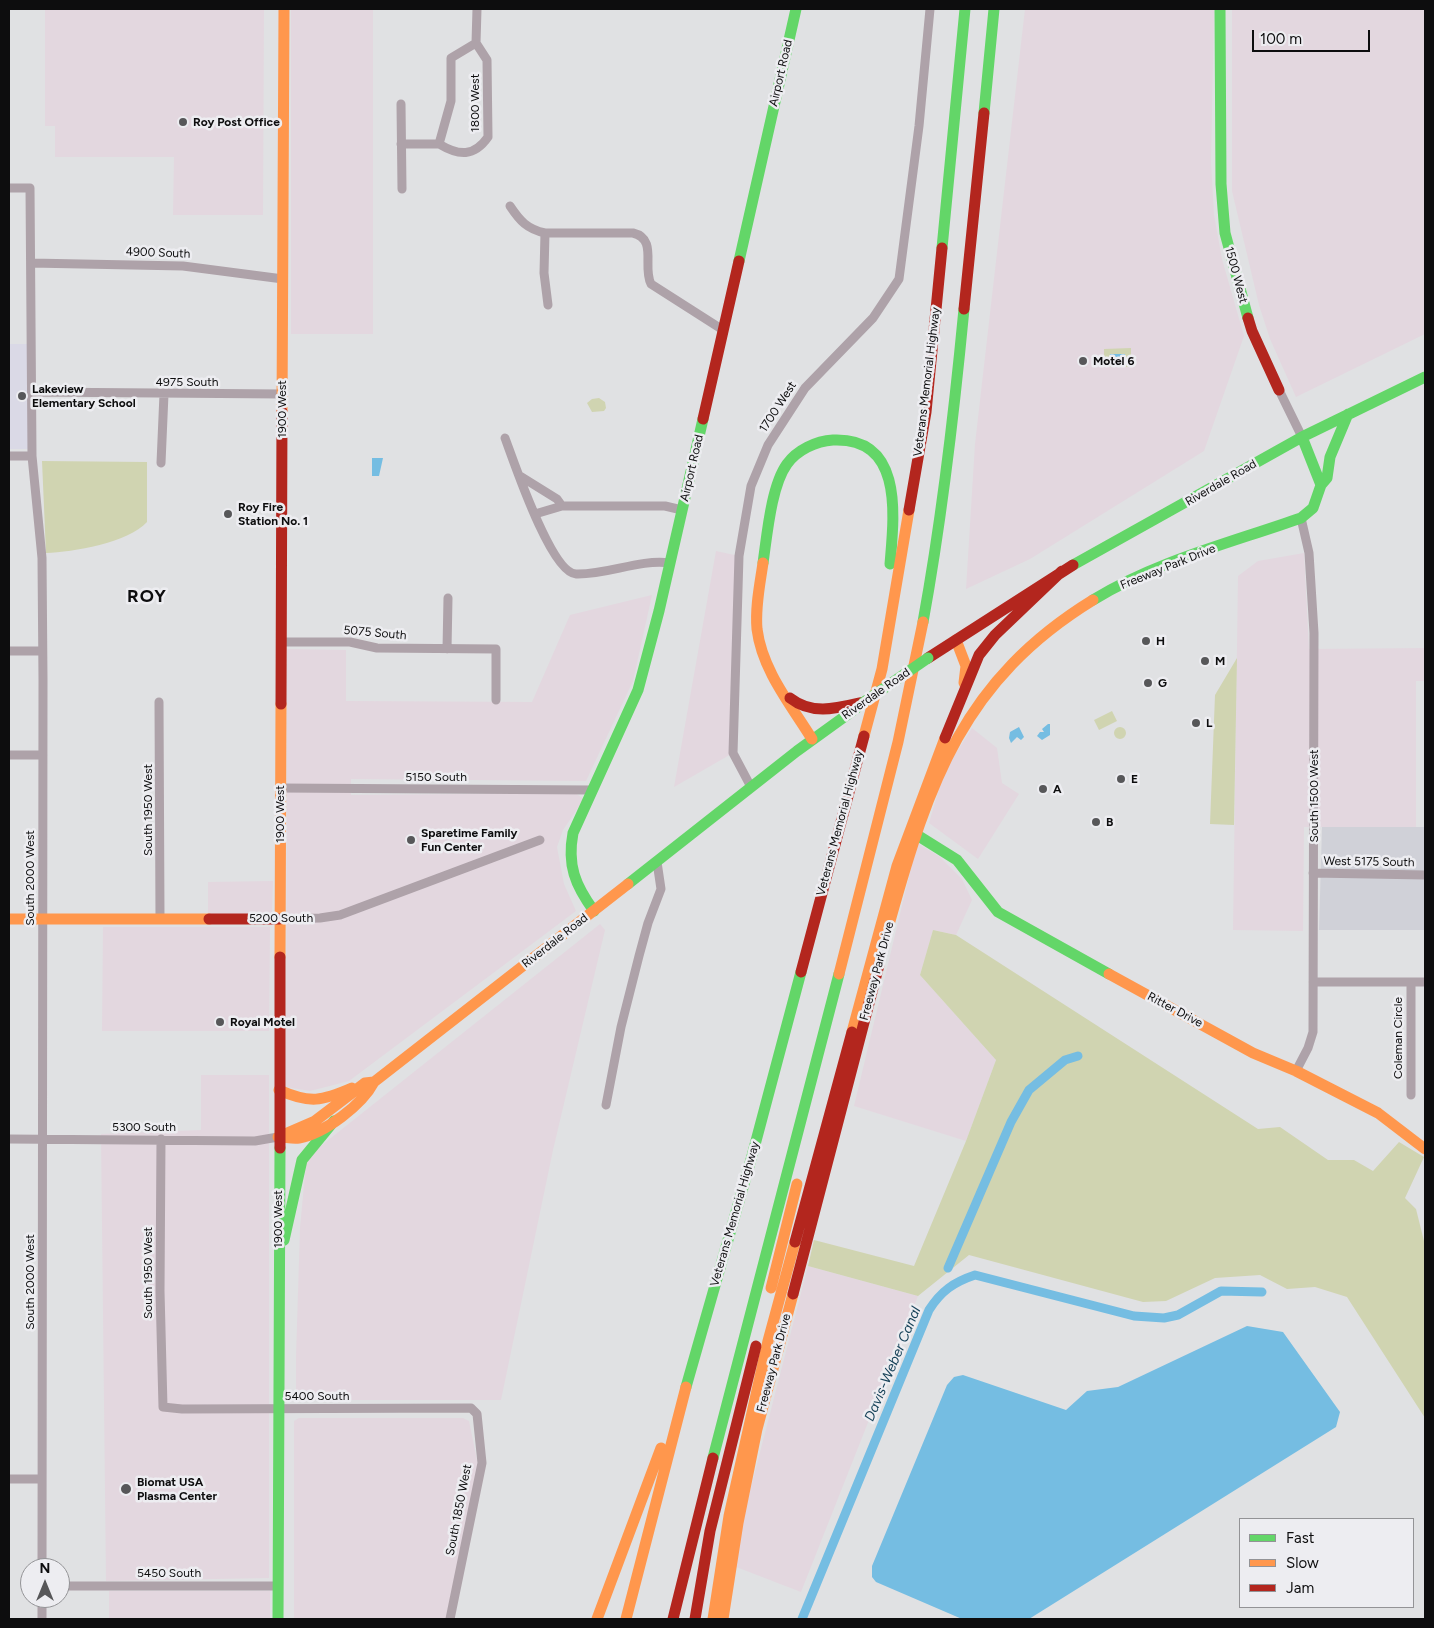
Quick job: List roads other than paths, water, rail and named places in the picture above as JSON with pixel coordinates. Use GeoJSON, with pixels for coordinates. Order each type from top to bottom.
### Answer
{"type":"FeatureCollection","features":[{"type":"Feature","properties":{"kind":"main road","name":"1900 West"},"geometry":{"type":"LineString","coordinates":[[278,1619],[278,1137],[284,9]]}},
{"type":"Feature","properties":{"kind":"main road","name":"Airport Road"},"geometry":{"type":"LineString","coordinates":[[594,911],[573,881],[569,850],[573,833],[638,690],[670,563],[796,9]]}},
{"type":"Feature","properties":{"kind":"main road","name":"Veterans Memorial Highway"},"geometry":{"type":"LineString","coordinates":[[626,1619],[689,1376],[752,1156],[882,669],[926,412],[965,9]]}},
{"type":"Feature","properties":{"kind":"main road"},"geometry":{"type":"LineString","coordinates":[[673,1619],[898,742],[926,602],[953,422],[994,9]]}},
{"type":"Feature","properties":{"kind":"main road","name":"1500 West"},"geometry":{"type":"LineString","coordinates":[[1220,9],[1221,184],[1225,232],[1252,330],[1279,390]]}},
{"type":"Feature","properties":{"kind":"main road","name":"Riverdale Road"},"geometry":{"type":"LineString","coordinates":[[278,1137],[315,1122],[369,1083],[594,911],[812,739],[956,640],[1062,571],[1302,437],[1425,377]]}},
{"type":"Feature","properties":{"kind":"main road"},"geometry":{"type":"LineString","coordinates":[[1301,518],[1313,508],[1321,485],[1327,478],[1330,457],[1348,414]]}},
{"type":"Feature","properties":{"kind":"main road","name":"1500 West"},"geometry":{"type":"LineString","coordinates":[[1302,437],[1321,485]]}},
{"type":"Feature","properties":{"kind":"main road"},"geometry":{"type":"LineString","coordinates":[[812,739],[768,666],[761,649],[757,619],[776,487],[785,466],[794,456],[809,446],[828,440],[848,440],[866,446],[878,457],[892,483],[895,511],[882,669]]}},
{"type":"Feature","properties":{"kind":"main road","name":"Freeway Park Drive"},"geometry":{"type":"LineString","coordinates":[[723,1619],[738,1523],[756,1429],[881,956],[917,835],[943,766],[973,711],[1005,669],[1037,640],[1104,593],[1147,573],[1301,518]]}},
{"type":"Feature","properties":{"kind":"main road"},"geometry":{"type":"LineString","coordinates":[[713,1619],[729,1516],[766,1350],[898,866],[923,792],[979,654],[986,644],[1062,571]]}},
{"type":"Feature","properties":{"kind":"main road"},"geometry":{"type":"LineString","coordinates":[[956,640],[966,666],[962,695]]}},
{"type":"Feature","properties":{"kind":"main road"},"geometry":{"type":"LineString","coordinates":[[780,687],[799,706],[808,709],[823,711],[864,702]]}},
{"type":"Feature","properties":{"kind":"main road"},"geometry":{"type":"LineString","coordinates":[[816,1111],[894,793],[898,742]]}},
{"type":"Feature","properties":{"kind":"main road","name":"Ritter Drive"},"geometry":{"type":"LineString","coordinates":[[917,835],[944,849],[961,863],[975,881],[986,902],[998,912],[1253,1053],[1296,1071],[1378,1113],[1425,1148]]}},
{"type":"Feature","properties":{"kind":"main road","name":"5200 South"},"geometry":{"type":"LineString","coordinates":[[9,919],[279,919]]}},
{"type":"Feature","properties":{"kind":"main road","name":"Riverdale Road"},"geometry":{"type":"LineString","coordinates":[[278,1137],[298,1138],[334,1122],[372,1090],[369,1083]]}},
{"type":"Feature","properties":{"kind":"main road"},"geometry":{"type":"LineString","coordinates":[[279,1090],[307,1102],[322,1101],[369,1083]]}},
{"type":"Feature","properties":{"kind":"main road"},"geometry":{"type":"LineString","coordinates":[[278,1268],[302,1160],[334,1122]]}},
{"type":"Feature","properties":{"kind":"main road"},"geometry":{"type":"LineString","coordinates":[[695,1619],[710,1531],[799,1177]]}},
{"type":"Feature","properties":{"kind":"main road"},"geometry":{"type":"LineString","coordinates":[[597,1619],[689,1376]]}},
{"type":"Feature","properties":{"kind":"street"},"geometry":{"type":"LineString","coordinates":[[476,43],[477,9]]}},
{"type":"Feature","properties":{"kind":"street","name":"1700 West"},"geometry":{"type":"LineString","coordinates":[[751,787],[733,753],[739,556],[751,486],[768,444],[805,388],[873,318],[899,278],[919,126],[930,9]]}},
{"type":"Feature","properties":{"kind":"street","name":"1800 West"},"geometry":{"type":"LineString","coordinates":[[401,144],[439,144],[449,150],[467,153],[481,147],[488,137],[487,60],[476,43],[451,58],[451,101],[439,144]]}},
{"type":"Feature","properties":{"kind":"street"},"geometry":{"type":"LineString","coordinates":[[401,104],[402,189]]}},
{"type":"Feature","properties":{"kind":"street","name":"South 2000 West"},"geometry":{"type":"LineString","coordinates":[[9,188],[30,188],[32,456],[42,558],[44,1140],[42,1558]]}},
{"type":"Feature","properties":{"kind":"street"},"geometry":{"type":"LineString","coordinates":[[510,206],[520,221],[532,230],[545,233],[632,233],[640,235],[646,241],[648,248],[647,272],[651,284],[723,330]]}},
{"type":"Feature","properties":{"kind":"street"},"geometry":{"type":"LineString","coordinates":[[545,233],[544,274],[548,305]]}},
{"type":"Feature","properties":{"kind":"street","name":"4900 South"},"geometry":{"type":"LineString","coordinates":[[31,263],[183,266],[283,278]]}},
{"type":"Feature","properties":{"kind":"street","name":"1500 West"},"geometry":{"type":"LineString","coordinates":[[1279,390],[1302,437]]}},
{"type":"Feature","properties":{"kind":"street","name":"4975 South"},"geometry":{"type":"LineString","coordinates":[[32,392],[282,394]]}},
{"type":"Feature","properties":{"kind":"street"},"geometry":{"type":"LineString","coordinates":[[161,463],[164,394]]}},
{"type":"Feature","properties":{"kind":"street"},"geometry":{"type":"LineString","coordinates":[[505,438],[544,537],[566,572],[574,574],[604,572],[652,561],[670,563]]}},
{"type":"Feature","properties":{"kind":"street"},"geometry":{"type":"LineString","coordinates":[[9,456],[32,456]]}},
{"type":"Feature","properties":{"kind":"street"},"geometry":{"type":"LineString","coordinates":[[520,476],[557,498],[562,506]]}},
{"type":"Feature","properties":{"kind":"street"},"geometry":{"type":"LineString","coordinates":[[535,514],[562,506],[665,506],[682,510]]}},
{"type":"Feature","properties":{"kind":"street","name":"South 1500 West"},"geometry":{"type":"LineString","coordinates":[[1296,1071],[1308,1048],[1313,1032],[1314,633],[1309,553],[1301,518]]}},
{"type":"Feature","properties":{"kind":"street"},"geometry":{"type":"LineString","coordinates":[[447,648],[448,598]]}},
{"type":"Feature","properties":{"kind":"street","name":"5075 South"},"geometry":{"type":"LineString","coordinates":[[281,642],[350,642],[377,648],[496,649],[496,700]]}},
{"type":"Feature","properties":{"kind":"street"},"geometry":{"type":"LineString","coordinates":[[9,651],[42,651]]}},
{"type":"Feature","properties":{"kind":"street","name":"South 1950 West"},"geometry":{"type":"LineString","coordinates":[[160,702],[160,919]]}},
{"type":"Feature","properties":{"kind":"street"},"geometry":{"type":"LineString","coordinates":[[9,755],[43,755]]}},
{"type":"Feature","properties":{"kind":"street","name":"5150 South"},"geometry":{"type":"LineString","coordinates":[[280,788],[592,790]]}},
{"type":"Feature","properties":{"kind":"street","name":"5200 South"},"geometry":{"type":"LineString","coordinates":[[279,919],[320,918],[340,914],[540,840]]}},
{"type":"Feature","properties":{"kind":"street"},"geometry":{"type":"LineString","coordinates":[[606,1105],[621,1027],[639,956],[648,923],[661,889],[657,862]]}},
{"type":"Feature","properties":{"kind":"street","name":"West 5175 South"},"geometry":{"type":"LineString","coordinates":[[1313,873],[1425,875]]}},
{"type":"Feature","properties":{"kind":"street"},"geometry":{"type":"LineString","coordinates":[[1313,982],[1425,982]]}},
{"type":"Feature","properties":{"kind":"street","name":"Coleman Circle"},"geometry":{"type":"LineString","coordinates":[[1411,982],[1411,1095]]}},
{"type":"Feature","properties":{"kind":"street","name":"5300 South"},"geometry":{"type":"LineString","coordinates":[[9,1139],[254,1141],[278,1137]]}},
{"type":"Feature","properties":{"kind":"street","name":"South 1950 West"},"geometry":{"type":"LineString","coordinates":[[161,1139],[160,1291],[163,1407]]}},
{"type":"Feature","properties":{"kind":"street","name":"5400 South"},"geometry":{"type":"LineString","coordinates":[[163,1407],[278,1409],[471,1408]]}},
{"type":"Feature","properties":{"kind":"street","name":"South 1850 West"},"geometry":{"type":"LineString","coordinates":[[450,1619],[482,1463],[478,1414],[471,1408]]}},
{"type":"Feature","properties":{"kind":"street"},"geometry":{"type":"LineString","coordinates":[[9,1479],[41,1479]]}},
{"type":"Feature","properties":{"kind":"street","name":"5450 South"},"geometry":{"type":"LineString","coordinates":[[70,1586],[278,1586]]}},
{"type":"Feature","properties":{"kind":"water"},"geometry":{"type":"Polygon","coordinates":[[[1110,354],[1125,354],[1125,362],[1110,362],[1110,354]]]}},
{"type":"Feature","properties":{"kind":"water"},"geometry":{"type":"Polygon","coordinates":[[[372,458],[383,458],[379,476],[372,476],[372,458]]]}},
{"type":"Feature","properties":{"kind":"water"},"geometry":{"type":"Polygon","coordinates":[[[1050,724],[1050,735],[1042,740],[1037,736],[1040,732],[1044,732],[1042,729],[1050,724]]]}},
{"type":"Feature","properties":{"kind":"water"},"geometry":{"type":"Polygon","coordinates":[[[1019,727],[1024,737],[1021,740],[1017,737],[1011,743],[1009,738],[1010,732],[1019,727]]]}},
{"type":"Feature","properties":{"kind":"water"},"geometry":{"type":"Polygon","coordinates":[[[1247,1326],[1283,1332],[1340,1412],[1336,1427],[1029,1619],[962,1619],[876,1582],[872,1577],[872,1566],[947,1385],[954,1377],[963,1375],[1066,1410],[1087,1391],[1118,1387],[1247,1326]]]}},
{"type":"Feature","properties":{"kind":"waterway"},"geometry":{"type":"LineString","coordinates":[[948,1268],[1011,1122],[1029,1090],[1065,1060],[1078,1056]]}},
{"type":"Feature","properties":{"kind":"waterway","name":"Davis-Weber Canal"},"geometry":{"type":"LineString","coordinates":[[802,1619],[929,1310],[949,1288],[975,1275],[1134,1316],[1164,1318],[1178,1315],[1221,1291],[1262,1292]]}},
{"type":"Feature","properties":{"kind":"place","name":"Roy Post Office"},"geometry":{"type":"Point","coordinates":[183,122]}},
{"type":"Feature","properties":{"kind":"place","name":"Motel 6"},"geometry":{"type":"Point","coordinates":[1083,361]}},
{"type":"Feature","properties":{"kind":"place","name":"Lakeview Elementary School"},"geometry":{"type":"Point","coordinates":[22,396]}},
{"type":"Feature","properties":{"kind":"place","name":"Roy Fire Station No. 1"},"geometry":{"type":"Point","coordinates":[228,514]}},
{"type":"Feature","properties":{"kind":"place","name":"H"},"geometry":{"type":"Point","coordinates":[1146,641]}},
{"type":"Feature","properties":{"kind":"place","name":"M"},"geometry":{"type":"Point","coordinates":[1205,661]}},
{"type":"Feature","properties":{"kind":"place","name":"G"},"geometry":{"type":"Point","coordinates":[1148,683]}},
{"type":"Feature","properties":{"kind":"place","name":"L"},"geometry":{"type":"Point","coordinates":[1196,723]}},
{"type":"Feature","properties":{"kind":"place","name":"E"},"geometry":{"type":"Point","coordinates":[1121,779]}},
{"type":"Feature","properties":{"kind":"place","name":"A"},"geometry":{"type":"Point","coordinates":[1043,789]}},
{"type":"Feature","properties":{"kind":"place","name":"B"},"geometry":{"type":"Point","coordinates":[1096,822]}},
{"type":"Feature","properties":{"kind":"place","name":"Sparetime Family Fun Center"},"geometry":{"type":"Point","coordinates":[411,840]}},
{"type":"Feature","properties":{"kind":"place","name":"Royal Motel"},"geometry":{"type":"Point","coordinates":[220,1022]}},
{"type":"Feature","properties":{"kind":"place","name":"Biomat USA Plasma Center"},"geometry":{"type":"Point","coordinates":[126,1489]}},
{"type":"Feature","properties":{"kind":"district","name":"ROY"},"geometry":{"type":"Point","coordinates":[147,597]}}]}
